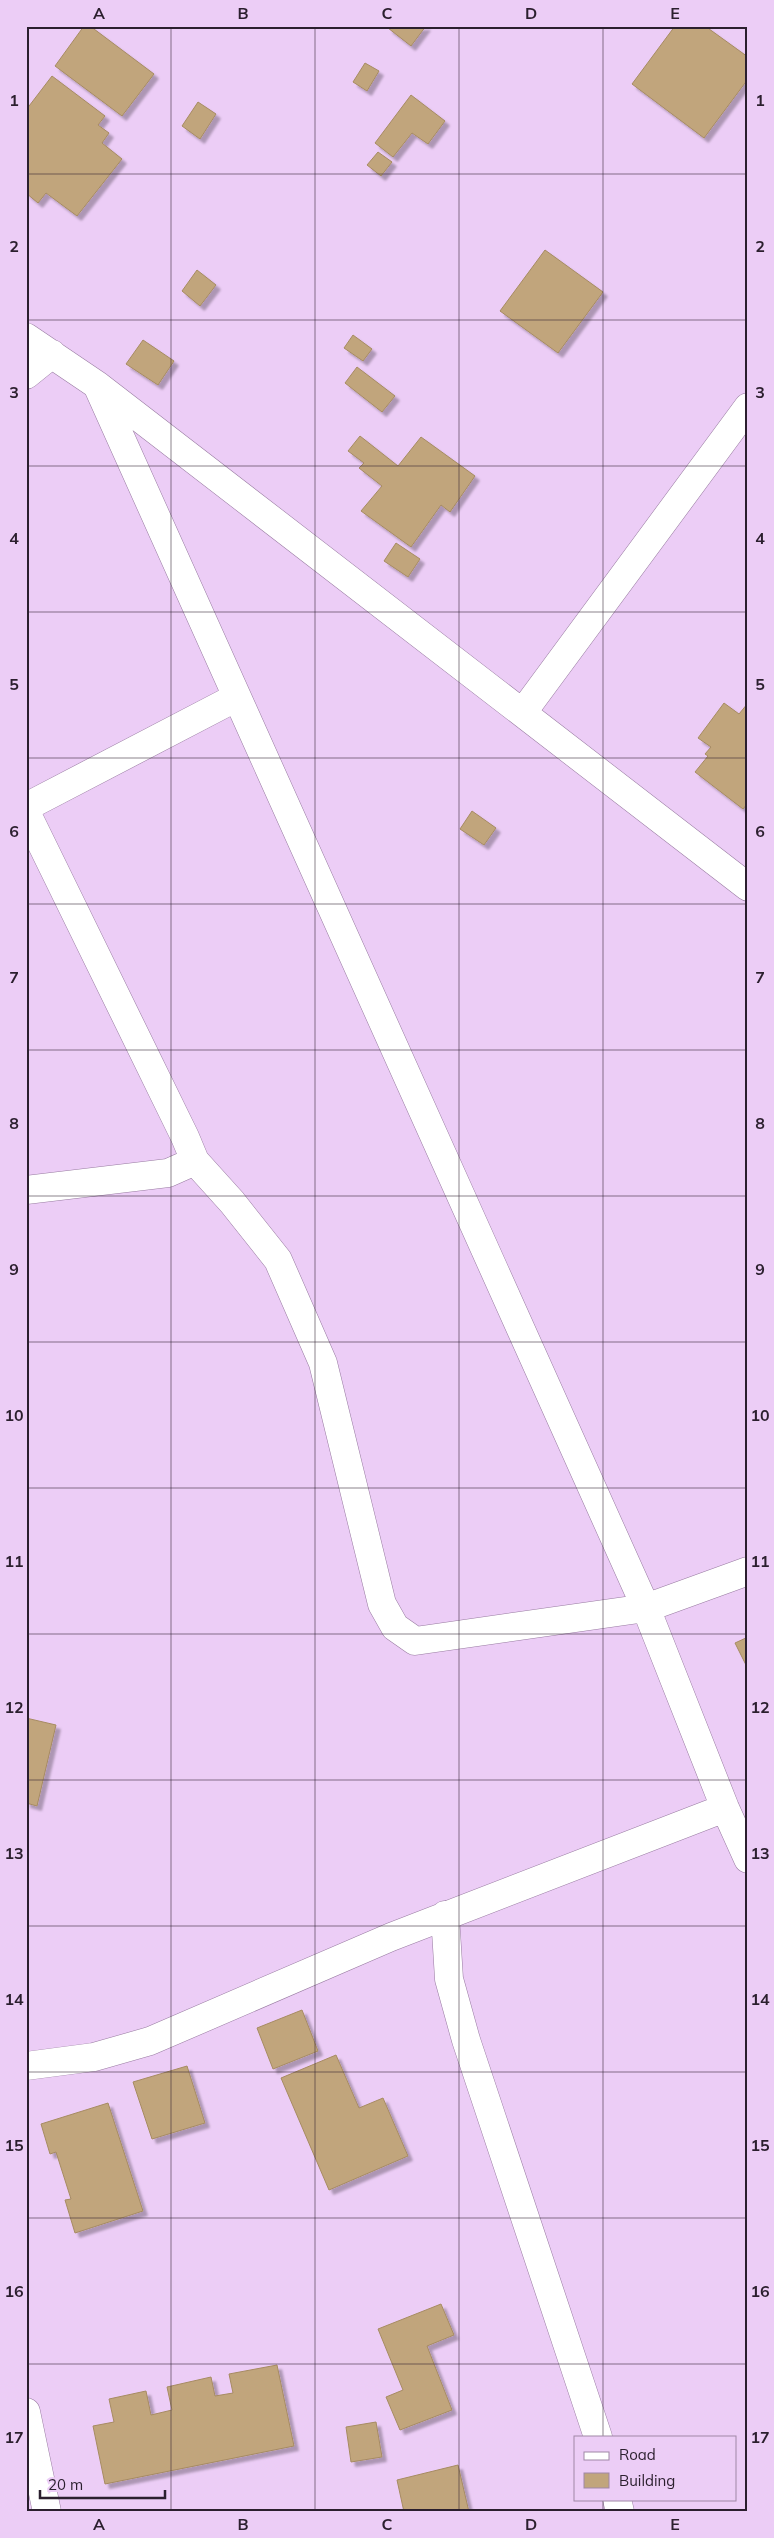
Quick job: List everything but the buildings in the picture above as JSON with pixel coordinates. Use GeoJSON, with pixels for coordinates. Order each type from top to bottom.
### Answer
{"type":"FeatureCollection","features":[{"type":"Feature","properties":{"kind":"street"},"geometry":{"type":"LineString","coordinates":[[26,337],[97,385],[748,887]]}},
{"type":"Feature","properties":{"kind":"street"},"geometry":{"type":"LineString","coordinates":[[26,375],[52,354]]}},
{"type":"Feature","properties":{"kind":"street"},"geometry":{"type":"LineString","coordinates":[[97,385],[646,1608],[725,1808],[748,1859]]}},
{"type":"Feature","properties":{"kind":"street"},"geometry":{"type":"LineString","coordinates":[[523,712],[748,407]]}},
{"type":"Feature","properties":{"kind":"street"},"geometry":{"type":"LineString","coordinates":[[26,807],[237,698]]}},
{"type":"Feature","properties":{"kind":"street"},"geometry":{"type":"LineString","coordinates":[[26,812],[185,1137],[194,1161],[232,1202],[278,1260],[323,1363],[382,1604],[395,1627],[415,1641],[646,1608],[748,1571]]}},
{"type":"Feature","properties":{"kind":"street"},"geometry":{"type":"LineString","coordinates":[[26,1190],[168,1173],[194,1161]]}},
{"type":"Feature","properties":{"kind":"street"},"geometry":{"type":"LineString","coordinates":[[26,2066],[94,2057],[150,2041],[445,1915],[725,1808]]}},
{"type":"Feature","properties":{"kind":"street"},"geometry":{"type":"LineString","coordinates":[[445,1915],[449,1979],[466,2040],[598,2436]]}},
{"type":"Feature","properties":{"kind":"street"},"geometry":{"type":"LineString","coordinates":[[26,2412],[47,2512]]}}]}
